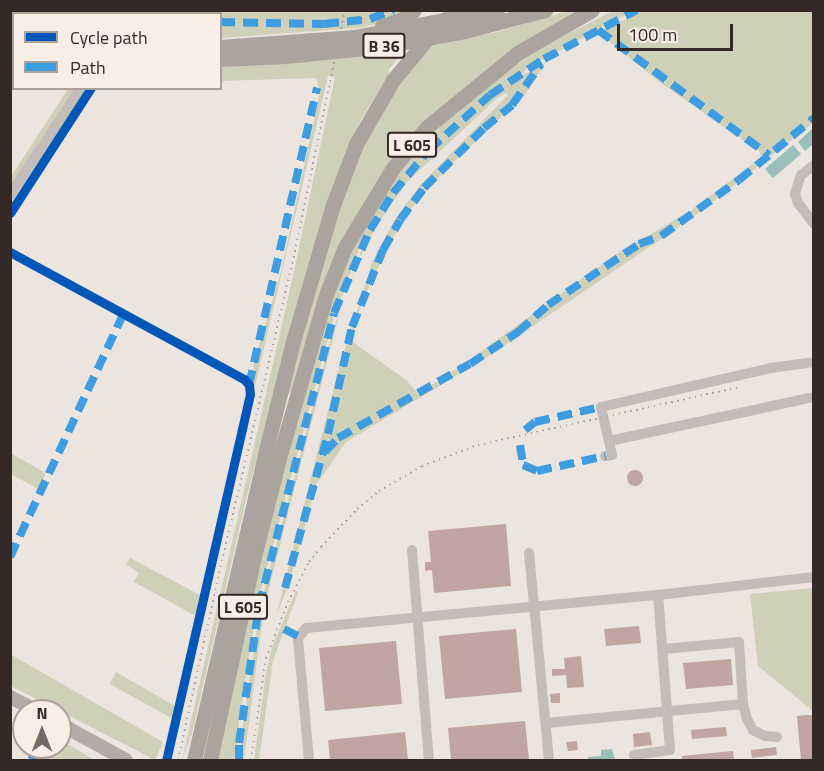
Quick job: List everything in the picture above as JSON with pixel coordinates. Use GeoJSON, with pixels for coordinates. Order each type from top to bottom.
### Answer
{"type":"FeatureCollection","features":[{"type":"Feature","properties":{"kind":"highway"},"geometry":{"type":"LineString","coordinates":[[297,43],[318,36],[386,25],[414,10]]}},
{"type":"Feature","properties":{"kind":"highway","name":"L 605"},"geometry":{"type":"LineString","coordinates":[[193,757],[277,407],[330,216],[356,144],[393,80],[423,42],[455,10]]}},
{"type":"Feature","properties":{"kind":"highway","name":"B 36"},"geometry":{"type":"LineString","coordinates":[[222,46],[297,43],[409,29],[497,10]]}},
{"type":"Feature","properties":{"kind":"highway","name":"B 36"},"geometry":{"type":"LineString","coordinates":[[222,59],[286,56],[384,46],[465,31],[545,10]]}},
{"type":"Feature","properties":{"kind":"highway","name":"L 605"},"geometry":{"type":"LineString","coordinates":[[210,760],[252,565],[279,458],[324,303],[345,248],[393,168],[427,127],[519,52],[592,10]]}},
{"type":"Feature","properties":{"kind":"main road"},"geometry":{"type":"LineString","coordinates":[[72,731],[126,760]]}},
{"type":"Feature","properties":{"kind":"street"},"geometry":{"type":"LineString","coordinates":[[10,195],[80,90]]}},
{"type":"Feature","properties":{"kind":"street"},"geometry":{"type":"LineString","coordinates":[[813,165],[801,175],[795,194],[798,203],[813,224]]}},
{"type":"Feature","properties":{"kind":"street"},"geometry":{"type":"LineString","coordinates":[[605,456],[612,455],[601,407],[771,368],[813,362]]}},
{"type":"Feature","properties":{"kind":"street"},"geometry":{"type":"LineString","coordinates":[[609,441],[813,397]]}},
{"type":"Feature","properties":{"kind":"street"},"geometry":{"type":"LineString","coordinates":[[412,550],[429,760]]}},
{"type":"Feature","properties":{"kind":"street"},"geometry":{"type":"LineString","coordinates":[[529,553],[536,606],[549,760]]}},
{"type":"Feature","properties":{"kind":"street"},"geometry":{"type":"LineString","coordinates":[[309,760],[298,644],[301,632],[306,628],[326,624],[658,595],[813,577]]}},
{"type":"Feature","properties":{"kind":"street"},"geometry":{"type":"LineString","coordinates":[[634,755],[670,750],[664,649],[658,595]]}},
{"type":"Feature","properties":{"kind":"street"},"geometry":{"type":"LineString","coordinates":[[664,649],[739,642],[747,719],[753,730],[765,736],[777,737]]}},
{"type":"Feature","properties":{"kind":"street"},"geometry":{"type":"LineString","coordinates":[[546,723],[744,704]]}},
{"type":"Feature","properties":{"kind":"green space"},"geometry":{"type":"Polygon","coordinates":[[[146,10],[393,11],[371,20],[395,11],[409,11],[379,24],[358,28],[222,38],[222,12],[145,12],[146,10]]]}},
{"type":"Feature","properties":{"kind":"green space"},"geometry":{"type":"Polygon","coordinates":[[[11,11],[119,11],[12,12],[11,36],[11,11]]]}},
{"type":"Feature","properties":{"kind":"green space"},"geometry":{"type":"Polygon","coordinates":[[[567,11],[583,11],[518,47],[380,180],[291,394],[288,392],[347,178],[381,106],[429,45],[497,32],[567,11]]]}},
{"type":"Feature","properties":{"kind":"green space"},"geometry":{"type":"Polygon","coordinates":[[[613,11],[633,11],[527,68],[520,77],[551,59],[544,65],[524,96],[445,170],[410,210],[389,245],[362,302],[350,340],[406,380],[418,394],[615,255],[690,211],[762,157],[759,151],[658,81],[598,32],[644,11],[813,11],[813,123],[692,218],[489,356],[346,442],[316,485],[288,587],[276,616],[338,371],[372,263],[395,219],[421,184],[508,95],[506,93],[496,99],[406,183],[376,227],[360,257],[342,307],[362,249],[360,247],[333,320],[258,601],[239,720],[237,760],[214,760],[279,484],[328,306],[353,245],[390,185],[421,147],[460,106],[497,77],[540,48],[613,11]]]}},
{"type":"Feature","properties":{"kind":"green space"},"geometry":{"type":"Polygon","coordinates":[[[403,51],[388,71],[390,72],[360,121],[329,197],[249,487],[192,733],[182,760],[293,276],[335,77],[328,76],[227,505],[251,394],[254,361],[281,272],[320,93],[317,79],[312,78],[222,81],[222,67],[317,61],[403,51]]]}},
{"type":"Feature","properties":{"kind":"green space"},"geometry":{"type":"Polygon","coordinates":[[[67,90],[74,90],[11,186],[10,178],[67,90]]]}},
{"type":"Feature","properties":{"kind":"green space"},"geometry":{"type":"Polygon","coordinates":[[[86,90],[88,90],[11,209],[11,203],[86,90]]]}},
{"type":"Feature","properties":{"kind":"green space"},"geometry":{"type":"Polygon","coordinates":[[[340,312],[269,588],[244,760],[240,760],[241,737],[261,602],[340,312]]]}},
{"type":"Feature","properties":{"kind":"green space"},"geometry":{"type":"Polygon","coordinates":[[[10,453],[46,473],[38,489],[11,474],[10,453]]]}},
{"type":"Feature","properties":{"kind":"green space"},"geometry":{"type":"Polygon","coordinates":[[[130,558],[200,595],[196,616],[134,582],[139,573],[126,564],[130,558]]]}},
{"type":"Feature","properties":{"kind":"green space"},"geometry":{"type":"Polygon","coordinates":[[[814,588],[813,711],[758,666],[750,594],[814,588]]]}},
{"type":"Feature","properties":{"kind":"green space"},"geometry":{"type":"Polygon","coordinates":[[[296,591],[298,592],[273,661],[259,760],[254,760],[266,673],[272,647],[296,591]]]}},
{"type":"Feature","properties":{"kind":"green space"},"geometry":{"type":"Polygon","coordinates":[[[10,654],[163,742],[155,760],[72,717],[72,699],[36,699],[11,686],[10,654]]]}},
{"type":"Feature","properties":{"kind":"green space"},"geometry":{"type":"Polygon","coordinates":[[[116,672],[175,706],[173,719],[110,684],[116,672]]]}},
{"type":"Feature","properties":{"kind":"green space"},"geometry":{"type":"Polygon","coordinates":[[[72,746],[94,760],[36,760],[72,759],[72,746]]]}},
{"type":"Feature","properties":{"kind":"water"},"geometry":{"type":"Polygon","coordinates":[[[813,128],[813,144],[805,151],[798,142],[813,128]]]}},
{"type":"Feature","properties":{"kind":"water"},"geometry":{"type":"Polygon","coordinates":[[[793,145],[801,154],[773,178],[765,169],[793,145]]]}},
{"type":"Feature","properties":{"kind":"water"},"geometry":{"type":"Polygon","coordinates":[[[612,749],[615,760],[588,760],[588,757],[601,756],[601,750],[612,749]]]}},
{"type":"Feature","properties":{"kind":"building"},"geometry":{"type":"Polygon","coordinates":[[[632,470],[638,470],[643,478],[641,484],[632,486],[627,481],[627,475],[632,470]]]}},
{"type":"Feature","properties":{"kind":"building"},"geometry":{"type":"Polygon","coordinates":[[[506,524],[511,586],[434,593],[432,570],[425,571],[425,562],[431,562],[428,531],[506,524]]]}},
{"type":"Feature","properties":{"kind":"building"},"geometry":{"type":"Polygon","coordinates":[[[639,626],[641,643],[606,646],[604,629],[639,626]]]}},
{"type":"Feature","properties":{"kind":"building"},"geometry":{"type":"Polygon","coordinates":[[[516,629],[522,692],[445,699],[439,636],[516,629]]]}},
{"type":"Feature","properties":{"kind":"building"},"geometry":{"type":"Polygon","coordinates":[[[396,641],[402,704],[325,711],[319,648],[396,641]]]}},
{"type":"Feature","properties":{"kind":"building"},"geometry":{"type":"Polygon","coordinates":[[[581,656],[584,687],[567,688],[566,675],[552,676],[552,669],[565,669],[564,658],[581,656]]]}},
{"type":"Feature","properties":{"kind":"building"},"geometry":{"type":"Polygon","coordinates":[[[731,659],[733,685],[686,689],[683,663],[731,659]]]}},
{"type":"Feature","properties":{"kind":"building"},"geometry":{"type":"Polygon","coordinates":[[[560,693],[560,703],[551,703],[550,694],[560,693]]]}},
{"type":"Feature","properties":{"kind":"building"},"geometry":{"type":"Polygon","coordinates":[[[813,715],[813,760],[801,760],[797,716],[813,715]]]}},
{"type":"Feature","properties":{"kind":"building"},"geometry":{"type":"Polygon","coordinates":[[[525,721],[529,760],[451,760],[448,728],[525,721]]]}},
{"type":"Feature","properties":{"kind":"building"},"geometry":{"type":"Polygon","coordinates":[[[726,727],[727,736],[692,739],[691,730],[726,727]]]}},
{"type":"Feature","properties":{"kind":"building"},"geometry":{"type":"Polygon","coordinates":[[[405,732],[408,760],[330,760],[328,740],[405,732]]]}},
{"type":"Feature","properties":{"kind":"building"},"geometry":{"type":"Polygon","coordinates":[[[650,732],[652,745],[634,747],[633,734],[650,732]]]}},
{"type":"Feature","properties":{"kind":"building"},"geometry":{"type":"Polygon","coordinates":[[[577,741],[578,750],[568,751],[566,742],[577,741]]]}},
{"type":"Feature","properties":{"kind":"building"},"geometry":{"type":"Polygon","coordinates":[[[776,747],[777,755],[752,758],[751,750],[776,747]]]}},
{"type":"Feature","properties":{"kind":"building"},"geometry":{"type":"Polygon","coordinates":[[[733,751],[734,759],[682,760],[682,756],[733,751]]]}},
{"type":"Feature","properties":{"kind":"railway"},"geometry":{"type":"LineString","coordinates":[[178,760],[219,573],[296,246],[345,10]]}},
{"type":"Feature","properties":{"kind":"railway"},"geometry":{"type":"LineString","coordinates":[[251,760],[266,658],[288,602],[309,562],[321,547],[357,509],[379,491],[422,466],[478,445],[740,387]]}},
{"type":"Feature","properties":{"kind":"marked path"},"geometry":{"type":"LineString","coordinates":[[222,22],[324,24],[370,19],[393,10]]}},
{"type":"Feature","properties":{"kind":"marked path"},"geometry":{"type":"LineString","coordinates":[[239,760],[239,743],[259,606],[334,313],[370,230],[393,193],[429,150],[490,95],[544,59],[637,10]]}},
{"type":"Feature","properties":{"kind":"marked path"},"geometry":{"type":"LineString","coordinates":[[598,30],[769,155]]}},
{"type":"Feature","properties":{"kind":"marked path"},"geometry":{"type":"LineString","coordinates":[[285,588],[328,434],[352,327],[383,250],[400,220],[424,188],[484,128],[512,105],[541,64]]}},
{"type":"Feature","properties":{"kind":"marked path"},"geometry":{"type":"LineString","coordinates":[[249,385],[317,88]]}},
{"type":"Feature","properties":{"kind":"marked path"},"geometry":{"type":"LineString","coordinates":[[325,452],[338,438],[470,364],[518,332],[548,305],[639,244],[661,236],[739,180],[814,118]]}},
{"type":"Feature","properties":{"kind":"marked path"},"geometry":{"type":"LineString","coordinates":[[10,557],[124,313]]}},
{"type":"Feature","properties":{"kind":"marked path"},"geometry":{"type":"LineString","coordinates":[[525,430],[535,422],[601,407]]}},
{"type":"Feature","properties":{"kind":"marked path"},"geometry":{"type":"LineString","coordinates":[[520,445],[523,465],[537,471],[605,456]]}},
{"type":"Feature","properties":{"kind":"marked path"},"geometry":{"type":"LineString","coordinates":[[284,629],[298,636]]}},
{"type":"Feature","properties":{"kind":"cycle path"},"geometry":{"type":"LineString","coordinates":[[10,213],[90,90]]}},
{"type":"Feature","properties":{"kind":"cycle path"},"geometry":{"type":"LineString","coordinates":[[10,252],[244,379],[249,385],[250,394],[166,760]]}}]}
